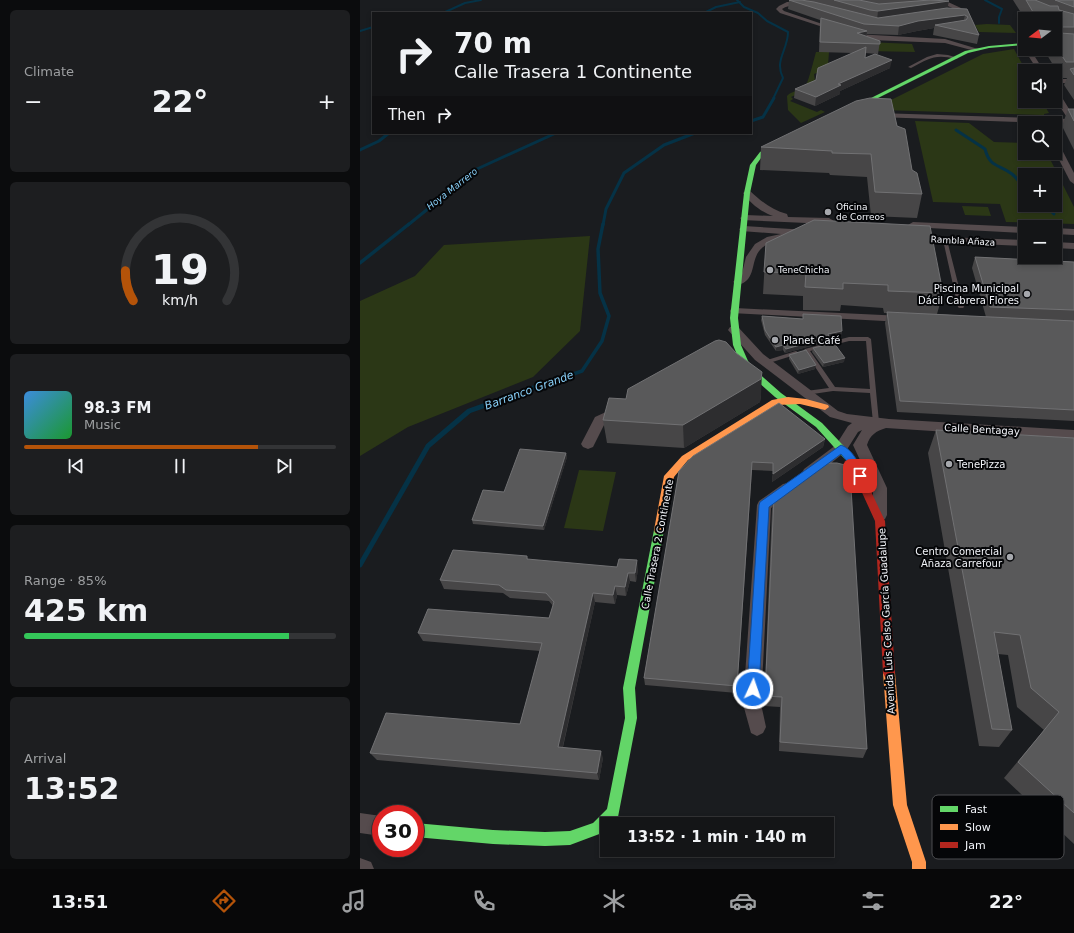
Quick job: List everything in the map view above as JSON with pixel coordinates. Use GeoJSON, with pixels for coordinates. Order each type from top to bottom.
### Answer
{"type":"FeatureCollection","features":[{"type":"Feature","properties":{"kind":"street"},"geometry":{"type":"LineString","coordinates":[[792,0],[811,6]]}},
{"type":"Feature","properties":{"kind":"street"},"geometry":{"type":"LineString","coordinates":[[921,4],[940,2],[952,4],[958,8],[958,10],[953,12],[933,16]]}},
{"type":"Feature","properties":{"kind":"street"},"geometry":{"type":"LineString","coordinates":[[804,4],[787,4],[781,6],[780,9],[782,12],[841,31]]}},
{"type":"Feature","properties":{"kind":"street"},"geometry":{"type":"LineString","coordinates":[[908,39],[916,34],[926,32]]}},
{"type":"Feature","properties":{"kind":"street"},"geometry":{"type":"LineString","coordinates":[[849,34],[866,38],[945,41],[976,49]]}},
{"type":"Feature","properties":{"kind":"street"},"geometry":{"type":"LineString","coordinates":[[843,114],[976,49],[1006,45],[1018,46]]}},
{"type":"Feature","properties":{"kind":"street"},"geometry":{"type":"LineString","coordinates":[[1062,81],[1074,81]]}},
{"type":"Feature","properties":{"kind":"street"},"geometry":{"type":"LineString","coordinates":[[1062,104],[1074,122]]}},
{"type":"Feature","properties":{"kind":"street"},"geometry":{"type":"LineString","coordinates":[[843,114],[1018,121]]}},
{"type":"Feature","properties":{"kind":"street"},"geometry":{"type":"LineString","coordinates":[[1062,122],[1074,122]]}},
{"type":"Feature","properties":{"kind":"street","name":"Avenida Luis Celso García Guadalupe"},"geometry":{"type":"LineString","coordinates":[[789,140],[762,152],[752,165],[744,218],[734,330],[741,344],[744,362],[752,372],[779,399],[819,425],[854,463],[880,521],[890,698],[900,805],[920,869]]}},
{"type":"Feature","properties":{"kind":"street"},"geometry":{"type":"LineString","coordinates":[[1062,156],[1071,171],[1074,181]]}},
{"type":"Feature","properties":{"kind":"street"},"geometry":{"type":"LineString","coordinates":[[744,218],[836,221],[779,215],[761,207],[747,193]]}},
{"type":"Feature","properties":{"kind":"street","name":"Rambla Añaza"},"geometry":{"type":"LineString","coordinates":[[906,224],[1018,230]]}},
{"type":"Feature","properties":{"kind":"street"},"geometry":{"type":"LineString","coordinates":[[738,282],[747,274],[749,260],[756,246],[777,237],[815,234],[744,229]]}},
{"type":"Feature","properties":{"kind":"street"},"geometry":{"type":"LineString","coordinates":[[1062,231],[1074,232]]}},
{"type":"Feature","properties":{"kind":"street","name":"Rambla Añaza"},"geometry":{"type":"LineString","coordinates":[[906,238],[1018,244]]}},
{"type":"Feature","properties":{"kind":"street"},"geometry":{"type":"LineString","coordinates":[[1062,245],[1074,246]]}},
{"type":"Feature","properties":{"kind":"street"},"geometry":{"type":"LineString","coordinates":[[735,311],[916,320]]}},
{"type":"Feature","properties":{"kind":"street"},"geometry":{"type":"LineString","coordinates":[[723,353],[741,344]]}},
{"type":"Feature","properties":{"kind":"street","name":"Avenida Luis Celso García Guadalupe"},"geometry":{"type":"LineString","coordinates":[[741,344],[834,414],[846,418],[876,423]]}},
{"type":"Feature","properties":{"kind":"street"},"geometry":{"type":"LineString","coordinates":[[768,365],[781,387],[779,399],[801,399],[825,407]]}},
{"type":"Feature","properties":{"kind":"street","name":"Calle Trasera 2 Continente"},"geometry":{"type":"LineString","coordinates":[[424,831],[493,837],[544,839],[570,838],[597,828],[612,812],[631,718],[629,688],[669,476],[685,458],[779,399]]}},
{"type":"Feature","properties":{"kind":"street"},"geometry":{"type":"LineString","coordinates":[[588,444],[600,420],[628,405]]}},
{"type":"Feature","properties":{"kind":"street"},"geometry":{"type":"LineString","coordinates":[[757,727],[752,704],[764,505],[826,461],[841,448],[852,429],[876,423]]}},
{"type":"Feature","properties":{"kind":"street"},"geometry":{"type":"LineString","coordinates":[[876,423],[864,434],[860,446],[880,488],[880,521]]}},
{"type":"Feature","properties":{"kind":"street","name":"Calle Bentagay"},"geometry":{"type":"LineString","coordinates":[[876,423],[1074,435]]}},
{"type":"Feature","properties":{"kind":"street"},"geometry":{"type":"LineString","coordinates":[[360,823],[372,825]]}},
{"type":"Feature","properties":{"kind":"street"},"geometry":{"type":"LineString","coordinates":[[360,868],[364,869]]}},
{"type":"Feature","properties":{"kind":"lane"},"geometry":{"type":"LineString","coordinates":[[910,66],[934,55],[943,55],[956,58]]}},
{"type":"Feature","properties":{"kind":"lane"},"geometry":{"type":"LineString","coordinates":[[945,240],[960,307]]}},
{"type":"Feature","properties":{"kind":"lane"},"geometry":{"type":"LineString","coordinates":[[768,365],[807,350],[849,339],[868,339],[876,423]]}},
{"type":"Feature","properties":{"kind":"lane"},"geometry":{"type":"LineString","coordinates":[[807,350],[834,389]]}},
{"type":"Feature","properties":{"kind":"lane"},"geometry":{"type":"LineString","coordinates":[[806,393],[834,389],[873,391]]}},
{"type":"Feature","properties":{"kind":"green space"},"geometry":{"type":"Polygon","coordinates":[[[975,25],[1010,25],[1016,33],[979,32],[975,25]]]}},
{"type":"Feature","properties":{"kind":"green space"},"geometry":{"type":"Polygon","coordinates":[[[867,42],[912,44],[915,52],[868,51],[867,42]]]}},
{"type":"Feature","properties":{"kind":"green space"},"geometry":{"type":"Polygon","coordinates":[[[1014,49],[1022,64],[1018,64],[1018,108],[1046,108],[1049,113],[1044,115],[882,110],[877,107],[983,54],[1014,49]]]}},
{"type":"Feature","properties":{"kind":"green space"},"geometry":{"type":"Polygon","coordinates":[[[816,52],[829,52],[828,65],[822,71],[814,74],[815,81],[822,83],[791,97],[793,99],[790,101],[817,112],[821,110],[825,112],[801,123],[788,110],[787,96],[802,89],[806,85],[816,52]]]}},
{"type":"Feature","properties":{"kind":"green space"},"geometry":{"type":"Polygon","coordinates":[[[915,121],[969,123],[994,142],[1018,143],[1018,160],[1050,160],[1054,168],[1018,168],[1018,212],[1062,212],[1062,183],[1074,207],[1074,224],[1062,224],[1062,220],[1018,220],[1018,222],[1006,222],[1000,204],[933,202],[915,121]]]}},
{"type":"Feature","properties":{"kind":"green space"},"geometry":{"type":"Polygon","coordinates":[[[962,206],[988,207],[991,216],[965,215],[962,206]]]}},
{"type":"Feature","properties":{"kind":"green space"},"geometry":{"type":"Polygon","coordinates":[[[590,236],[580,331],[533,377],[408,427],[360,456],[360,301],[415,276],[444,245],[590,236]]]}},
{"type":"Feature","properties":{"kind":"green space"},"geometry":{"type":"Polygon","coordinates":[[[579,470],[616,472],[603,531],[564,528],[579,470]]]}},
{"type":"Feature","properties":{"kind":"building"},"geometry":{"type":"Polygon","coordinates":[[[789,0],[814,2],[878,18],[947,8],[967,9],[979,35],[935,25],[966,20],[968,17],[965,15],[918,21],[899,26],[864,24],[789,0]]]}},
{"type":"Feature","properties":{"kind":"building"},"geometry":{"type":"Polygon","coordinates":[[[834,0],[859,0],[879,4],[930,0],[949,1],[878,11],[834,0]]]}},
{"type":"Feature","properties":{"kind":"building"},"geometry":{"type":"Polygon","coordinates":[[[1026,0],[1035,0],[1050,6],[1058,6],[1059,10],[1074,14],[1074,27],[1062,27],[1062,12],[1033,12],[1026,0]]]}},
{"type":"Feature","properties":{"kind":"building"},"geometry":{"type":"Polygon","coordinates":[[[1055,0],[1074,0],[1074,7],[1055,0]]]}},
{"type":"Feature","properties":{"kind":"building"},"geometry":{"type":"Polygon","coordinates":[[[821,18],[867,31],[857,33],[880,41],[880,44],[820,42],[821,18]]]}},
{"type":"Feature","properties":{"kind":"building"},"geometry":{"type":"Polygon","coordinates":[[[1062,33],[1074,34],[1074,62],[1066,62],[1062,56],[1062,33]]]}},
{"type":"Feature","properties":{"kind":"building"},"geometry":{"type":"Polygon","coordinates":[[[866,47],[865,58],[875,54],[892,60],[838,84],[841,85],[816,97],[795,89],[816,80],[818,68],[866,47]]]}},
{"type":"Feature","properties":{"kind":"building"},"geometry":{"type":"Polygon","coordinates":[[[1074,68],[1074,75],[1070,69],[1074,68]]]}},
{"type":"Feature","properties":{"kind":"building"},"geometry":{"type":"Polygon","coordinates":[[[870,98],[891,99],[897,126],[905,129],[912,170],[917,173],[922,194],[875,192],[871,154],[832,153],[832,151],[761,147],[856,101],[870,98]]]}},
{"type":"Feature","properties":{"kind":"building"},"geometry":{"type":"Polygon","coordinates":[[[1068,109],[1074,109],[1074,121],[1068,109]]]}},
{"type":"Feature","properties":{"kind":"building"},"geometry":{"type":"Polygon","coordinates":[[[814,220],[930,226],[943,293],[888,291],[888,285],[843,283],[843,289],[805,287],[806,273],[764,272],[766,243],[814,220]]]}},
{"type":"Feature","properties":{"kind":"building","name":"Piscina Municipal Dácil Cabrera Flores"},"geometry":{"type":"Polygon","coordinates":[[[975,257],[1018,259],[1018,264],[1062,264],[1062,261],[1074,262],[1074,310],[990,307],[975,257]]]}},
{"type":"Feature","properties":{"kind":"building"},"geometry":{"type":"Polygon","coordinates":[[[887,312],[1074,321],[1074,410],[900,401],[887,312]]]}},
{"type":"Feature","properties":{"kind":"building"},"geometry":{"type":"Polygon","coordinates":[[[803,314],[841,316],[842,331],[828,334],[829,337],[786,349],[783,345],[776,347],[765,330],[762,316],[803,319],[803,314]]]}},
{"type":"Feature","properties":{"kind":"building"},"geometry":{"type":"Polygon","coordinates":[[[719,340],[726,342],[736,353],[762,372],[761,379],[683,425],[603,420],[609,398],[626,399],[628,389],[719,340]]]}},
{"type":"Feature","properties":{"kind":"building"},"geometry":{"type":"Polygon","coordinates":[[[834,343],[845,358],[824,363],[813,348],[834,343]]]}},
{"type":"Feature","properties":{"kind":"building"},"geometry":{"type":"Polygon","coordinates":[[[806,350],[816,365],[799,370],[789,355],[806,350]]]}},
{"type":"Feature","properties":{"kind":"building"},"geometry":{"type":"Polygon","coordinates":[[[779,403],[825,439],[773,474],[773,463],[752,462],[737,686],[644,678],[679,471],[693,456],[779,403]]]}},
{"type":"Feature","properties":{"kind":"building","name":"Centro Comercial Añaza Carrefour"},"geometry":{"type":"Polygon","coordinates":[[[936,430],[1074,438],[1074,813],[1064,804],[1064,795],[1054,795],[1018,762],[1059,712],[1031,688],[1020,635],[994,632],[1012,730],[992,729],[936,430]]]}},
{"type":"Feature","properties":{"kind":"building"},"geometry":{"type":"Polygon","coordinates":[[[520,449],[566,453],[543,526],[472,520],[483,490],[504,492],[520,449]]]}},
{"type":"Feature","properties":{"kind":"building"},"geometry":{"type":"Polygon","coordinates":[[[820,463],[837,463],[845,465],[851,488],[867,749],[780,742],[782,697],[765,696],[774,497],[820,463]]]}},
{"type":"Feature","properties":{"kind":"building"},"geometry":{"type":"Polygon","coordinates":[[[453,550],[527,556],[527,559],[617,567],[619,559],[637,560],[635,573],[628,573],[625,587],[615,586],[613,595],[593,593],[558,747],[601,751],[597,773],[370,753],[386,713],[520,724],[542,643],[418,633],[428,609],[549,618],[554,602],[546,593],[506,590],[499,585],[440,580],[453,550]]]}},
{"type":"Feature","properties":{"kind":"waterway"},"geometry":{"type":"LineString","coordinates":[[445,12],[465,3],[481,0]]}},
{"type":"Feature","properties":{"kind":"waterway"},"geometry":{"type":"LineString","coordinates":[[985,0],[1002,9],[999,17],[999,23]]}},
{"type":"Feature","properties":{"kind":"waterway","name":"Hoya Marrero"},"geometry":{"type":"LineString","coordinates":[[706,12],[716,7],[739,2]]}},
{"type":"Feature","properties":{"kind":"waterway","name":"Barranco Grande"},"geometry":{"type":"LineString","coordinates":[[739,2],[744,7],[758,13],[767,21],[788,32],[780,66],[783,78],[773,99]]}},
{"type":"Feature","properties":{"kind":"waterway"},"geometry":{"type":"LineString","coordinates":[[360,31],[372,27]]}},
{"type":"Feature","properties":{"kind":"waterway","name":"Barranco Grande"},"geometry":{"type":"LineString","coordinates":[[752,121],[763,117],[774,98]]}},
{"type":"Feature","properties":{"kind":"waterway"},"geometry":{"type":"LineString","coordinates":[[956,130],[985,149],[992,163],[1012,174],[1018,180]]}},
{"type":"Feature","properties":{"kind":"waterway"},"geometry":{"type":"LineString","coordinates":[[360,150],[379,141],[388,134]]}},
{"type":"Feature","properties":{"kind":"waterway","name":"Hoya Marrero"},"geometry":{"type":"LineString","coordinates":[[408,225],[477,169],[554,134]]}},
{"type":"Feature","properties":{"kind":"waterway","name":"Barranco Grande"},"geometry":{"type":"LineString","coordinates":[[603,225],[606,209],[624,173],[664,145],[692,134]]}},
{"type":"Feature","properties":{"kind":"waterway","name":"Hoya Marrero"},"geometry":{"type":"LineString","coordinates":[[360,263],[409,224]]}},
{"type":"Feature","properties":{"kind":"waterway","name":"Barranco Grande"},"geometry":{"type":"LineString","coordinates":[[533,388],[582,371],[602,341],[609,316],[600,293],[598,249],[603,224]]}},
{"type":"Feature","properties":{"kind":"waterway","name":"Barranco Grande"},"geometry":{"type":"LineString","coordinates":[[360,565],[428,446],[469,411],[536,387]]}},
{"type":"Feature","properties":{"kind":"traffic: fast"},"geometry":{"type":"LineString","coordinates":[[852,109],[967,52],[989,47],[1018,45]]}},
{"type":"Feature","properties":{"kind":"traffic: fast"},"geometry":{"type":"LineString","coordinates":[[782,143],[762,153],[753,165],[747,193],[734,318],[737,345],[744,362],[752,372],[778,395],[819,425],[854,463],[864,486]]}},
{"type":"Feature","properties":{"kind":"traffic: fast"},"geometry":{"type":"LineString","coordinates":[[424,831],[493,837],[545,839],[570,838],[597,828],[613,812],[631,718],[629,688],[659,530]]}},
{"type":"Feature","properties":{"kind":"traffic: slow"},"geometry":{"type":"LineString","coordinates":[[659,530],[669,476],[685,458],[775,402],[788,400],[800,401],[825,407]]}},
{"type":"Feature","properties":{"kind":"traffic: slow"},"geometry":{"type":"LineString","coordinates":[[889,673],[900,805],[919,862],[919,869]]}},
{"type":"Feature","properties":{"kind":"traffic: jam"},"geometry":{"type":"LineString","coordinates":[[864,486],[880,521],[889,673]]}},
{"type":"Feature","properties":{"kind":"place","name":"Oficina de Correos"},"geometry":{"type":"Point","coordinates":[828,212]}},
{"type":"Feature","properties":{"kind":"place","name":"TeneChicha"},"geometry":{"type":"Point","coordinates":[770,270]}},
{"type":"Feature","properties":{"kind":"place","name":"Piscina Municipal Dácil Cabrera Flores"},"geometry":{"type":"Point","coordinates":[1027,294]}},
{"type":"Feature","properties":{"kind":"place","name":"Planet Café"},"geometry":{"type":"Point","coordinates":[775,340]}},
{"type":"Feature","properties":{"kind":"place","name":"TenePizza"},"geometry":{"type":"Point","coordinates":[949,464]}},
{"type":"Feature","properties":{"kind":"place","name":"Centro Comercial Añaza Carrefour"},"geometry":{"type":"Point","coordinates":[1010,557]}},
{"type":"Feature","properties":{"kind":"route"},"geometry":{"type":"LineString","coordinates":[[753,689],[764,505],[826,461],[841,448],[854,463],[860,476]]}}]}
